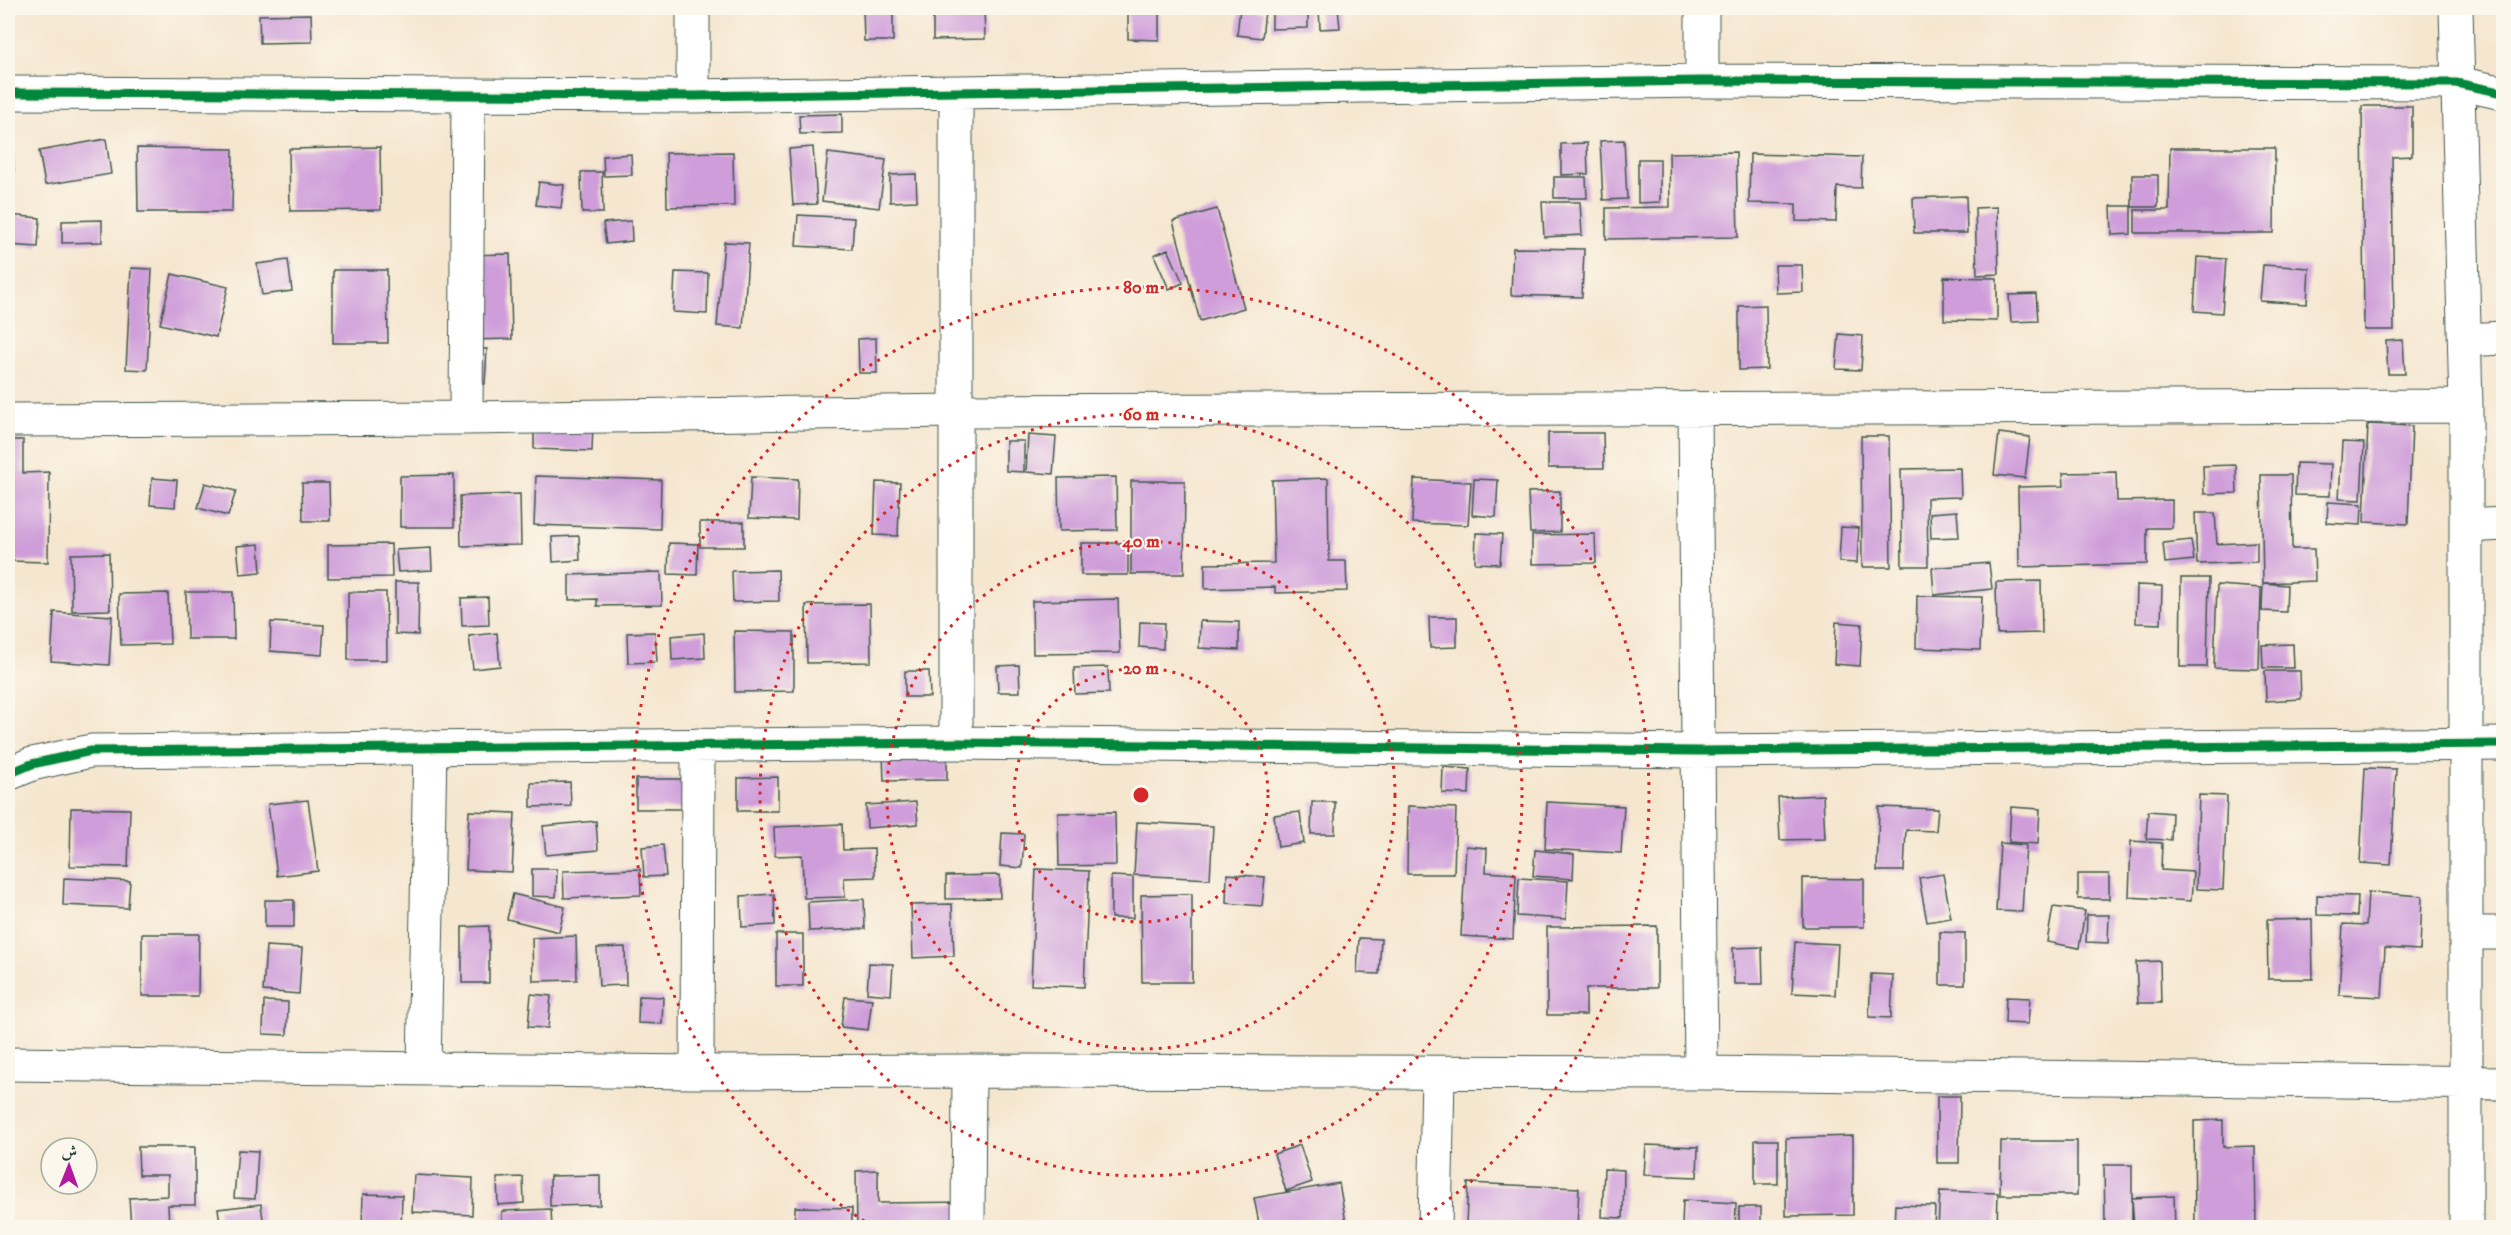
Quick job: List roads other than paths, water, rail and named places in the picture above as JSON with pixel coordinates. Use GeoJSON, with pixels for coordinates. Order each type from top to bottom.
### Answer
{"type":"FeatureCollection","features":[{"type":"Feature","properties":{"kind":"street"},"geometry":{"type":"LineString","coordinates":[[693,8],[693,96]]}},
{"type":"Feature","properties":{"kind":"street"},"geometry":{"type":"LineString","coordinates":[[1702,8],[1702,81]]}},
{"type":"Feature","properties":{"kind":"street"},"geometry":{"type":"LineString","coordinates":[[2456,8],[2456,83],[2466,405],[2466,1227]]}},
{"type":"Feature","properties":{"kind":"street"},"geometry":{"type":"LineString","coordinates":[[8,93],[693,96],[956,94],[1702,81],[2456,83],[2504,93]]}},
{"type":"Feature","properties":{"kind":"street"},"geometry":{"type":"LineString","coordinates":[[956,94],[956,743]]}},
{"type":"Feature","properties":{"kind":"street"},"geometry":{"type":"LineString","coordinates":[[466,418],[468,96]]}},
{"type":"Feature","properties":{"kind":"street"},"geometry":{"type":"LineString","coordinates":[[2465,340],[2504,338]]}},
{"type":"Feature","properties":{"kind":"street"},"geometry":{"type":"LineString","coordinates":[[8,420],[466,418],[956,411],[2466,405]]}},
{"type":"Feature","properties":{"kind":"street"},"geometry":{"type":"LineString","coordinates":[[1695,408],[1701,1073]]}},
{"type":"Feature","properties":{"kind":"street"},"geometry":{"type":"LineString","coordinates":[[2466,526],[2504,524]]}},
{"type":"Feature","properties":{"kind":"street"},"geometry":{"type":"LineString","coordinates":[[8,774],[32,764],[92,751],[956,743],[1698,751],[2504,744]]}},
{"type":"Feature","properties":{"kind":"street"},"geometry":{"type":"LineString","coordinates":[[698,745],[698,1072]]}},
{"type":"Feature","properties":{"kind":"street"},"geometry":{"type":"LineString","coordinates":[[424,1068],[430,747]]}},
{"type":"Feature","properties":{"kind":"street"},"geometry":{"type":"LineString","coordinates":[[2466,933],[2504,933]]}},
{"type":"Feature","properties":{"kind":"street"},"geometry":{"type":"LineString","coordinates":[[8,1064],[698,1072],[1701,1073],[2504,1083]]}},
{"type":"Feature","properties":{"kind":"street"},"geometry":{"type":"LineString","coordinates":[[968,1227],[969,1071]]}},
{"type":"Feature","properties":{"kind":"street"},"geometry":{"type":"LineString","coordinates":[[1435,1227],[1438,1074]]}}]}
